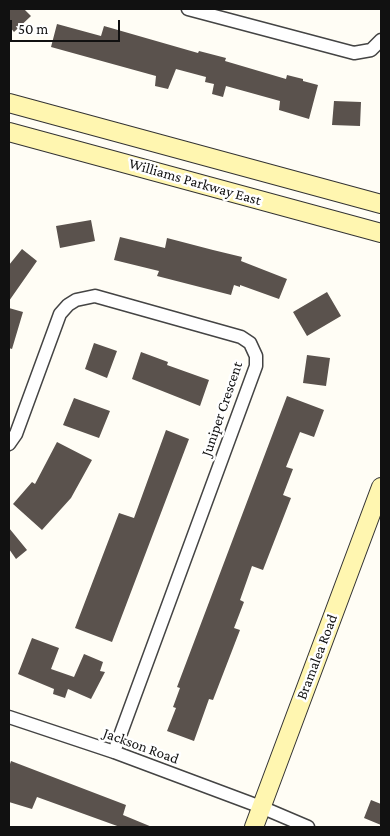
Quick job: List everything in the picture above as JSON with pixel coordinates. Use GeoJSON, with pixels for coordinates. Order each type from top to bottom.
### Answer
{"type":"FeatureCollection","features":[{"type":"Feature","properties":{"kind":"main road","name":"Williams Parkway East"},"geometry":{"type":"LineString","coordinates":[[9,103],[381,204]]}},
{"type":"Feature","properties":{"kind":"main road","name":"Williams Parkway East"},"geometry":{"type":"LineString","coordinates":[[9,132],[381,233]]}},
{"type":"Feature","properties":{"kind":"main road","name":"Bramalea Road"},"geometry":{"type":"LineString","coordinates":[[254,827],[381,487]]}},
{"type":"Feature","properties":{"kind":"street"},"geometry":{"type":"LineString","coordinates":[[188,9],[354,53],[370,50],[381,40]]}},
{"type":"Feature","properties":{"kind":"street","name":"Juniper Crescent"},"geometry":{"type":"LineString","coordinates":[[9,444],[16,434],[60,314],[68,305],[76,300],[94,296],[241,337],[250,343],[256,356],[256,366],[114,752]]}},
{"type":"Feature","properties":{"kind":"street","name":"Jackson Road"},"geometry":{"type":"LineString","coordinates":[[9,717],[114,752],[261,807],[308,827]]}},
{"type":"Feature","properties":{"kind":"building"},"geometry":{"type":"Polygon","coordinates":[[[9,9],[24,9],[31,16],[14,32],[9,26],[9,9]]]}},
{"type":"Feature","properties":{"kind":"building"},"geometry":{"type":"Polygon","coordinates":[[[57,24],[101,36],[104,26],[198,53],[199,51],[226,58],[225,61],[286,79],[287,75],[303,79],[303,81],[318,85],[309,119],[279,110],[280,101],[226,86],[223,97],[212,94],[214,84],[205,82],[206,77],[176,69],[168,89],[155,86],[156,76],[51,47],[57,24]]]}},
{"type":"Feature","properties":{"kind":"building"},"geometry":{"type":"Polygon","coordinates":[[[334,101],[361,102],[360,126],[332,125],[334,101]]]}},
{"type":"Feature","properties":{"kind":"building"},"geometry":{"type":"Polygon","coordinates":[[[91,220],[95,241],[60,248],[56,226],[91,220]]]}},
{"type":"Feature","properties":{"kind":"building"},"geometry":{"type":"Polygon","coordinates":[[[120,237],[165,248],[167,238],[242,257],[241,261],[287,279],[279,299],[240,285],[240,287],[234,285],[231,295],[157,276],[159,271],[114,260],[120,237]]]}},
{"type":"Feature","properties":{"kind":"building"},"geometry":{"type":"Polygon","coordinates":[[[22,249],[37,261],[9,301],[9,265],[22,249]]]}},
{"type":"Feature","properties":{"kind":"building"},"geometry":{"type":"Polygon","coordinates":[[[327,292],[341,316],[307,336],[293,312],[327,292]]]}},
{"type":"Feature","properties":{"kind":"building"},"geometry":{"type":"Polygon","coordinates":[[[9,308],[23,312],[12,349],[9,348],[9,308]]]}},
{"type":"Feature","properties":{"kind":"building"},"geometry":{"type":"Polygon","coordinates":[[[94,343],[117,351],[107,378],[85,369],[94,343]]]}},
{"type":"Feature","properties":{"kind":"building"},"geometry":{"type":"Polygon","coordinates":[[[141,352],[168,362],[167,365],[209,380],[200,406],[132,379],[141,352]]]}},
{"type":"Feature","properties":{"kind":"building"},"geometry":{"type":"Polygon","coordinates":[[[307,355],[330,358],[326,386],[303,383],[307,355]]]}},
{"type":"Feature","properties":{"kind":"building"},"geometry":{"type":"Polygon","coordinates":[[[287,396],[324,410],[314,437],[300,432],[286,467],[293,469],[283,495],[291,498],[263,570],[252,566],[240,600],[244,602],[234,628],[240,630],[213,700],[209,699],[194,741],[167,731],[176,708],[173,707],[180,688],[177,687],[287,396]]]}},
{"type":"Feature","properties":{"kind":"building"},"geometry":{"type":"Polygon","coordinates":[[[74,398],[110,411],[99,438],[63,425],[74,398]]]}},
{"type":"Feature","properties":{"kind":"building"},"geometry":{"type":"Polygon","coordinates":[[[166,430],[189,439],[112,642],[75,628],[119,513],[134,518],[166,430]]]}},
{"type":"Feature","properties":{"kind":"building"},"geometry":{"type":"Polygon","coordinates":[[[57,442],[92,460],[71,498],[42,530],[13,504],[32,482],[35,484],[57,442]]]}},
{"type":"Feature","properties":{"kind":"building"},"geometry":{"type":"Polygon","coordinates":[[[9,528],[27,550],[16,559],[9,549],[9,528]]]}},
{"type":"Feature","properties":{"kind":"building"},"geometry":{"type":"Polygon","coordinates":[[[32,638],[59,648],[51,669],[74,677],[84,654],[103,662],[100,671],[105,672],[91,699],[68,689],[65,698],[53,694],[54,689],[18,674],[32,638]]]}},
{"type":"Feature","properties":{"kind":"building"},"geometry":{"type":"Polygon","coordinates":[[[11,761],[126,805],[123,815],[152,827],[120,827],[37,797],[32,809],[9,802],[9,767],[11,761]]]}},
{"type":"Feature","properties":{"kind":"building"},"geometry":{"type":"Polygon","coordinates":[[[371,800],[381,804],[381,825],[364,818],[371,800]]]}}]}
